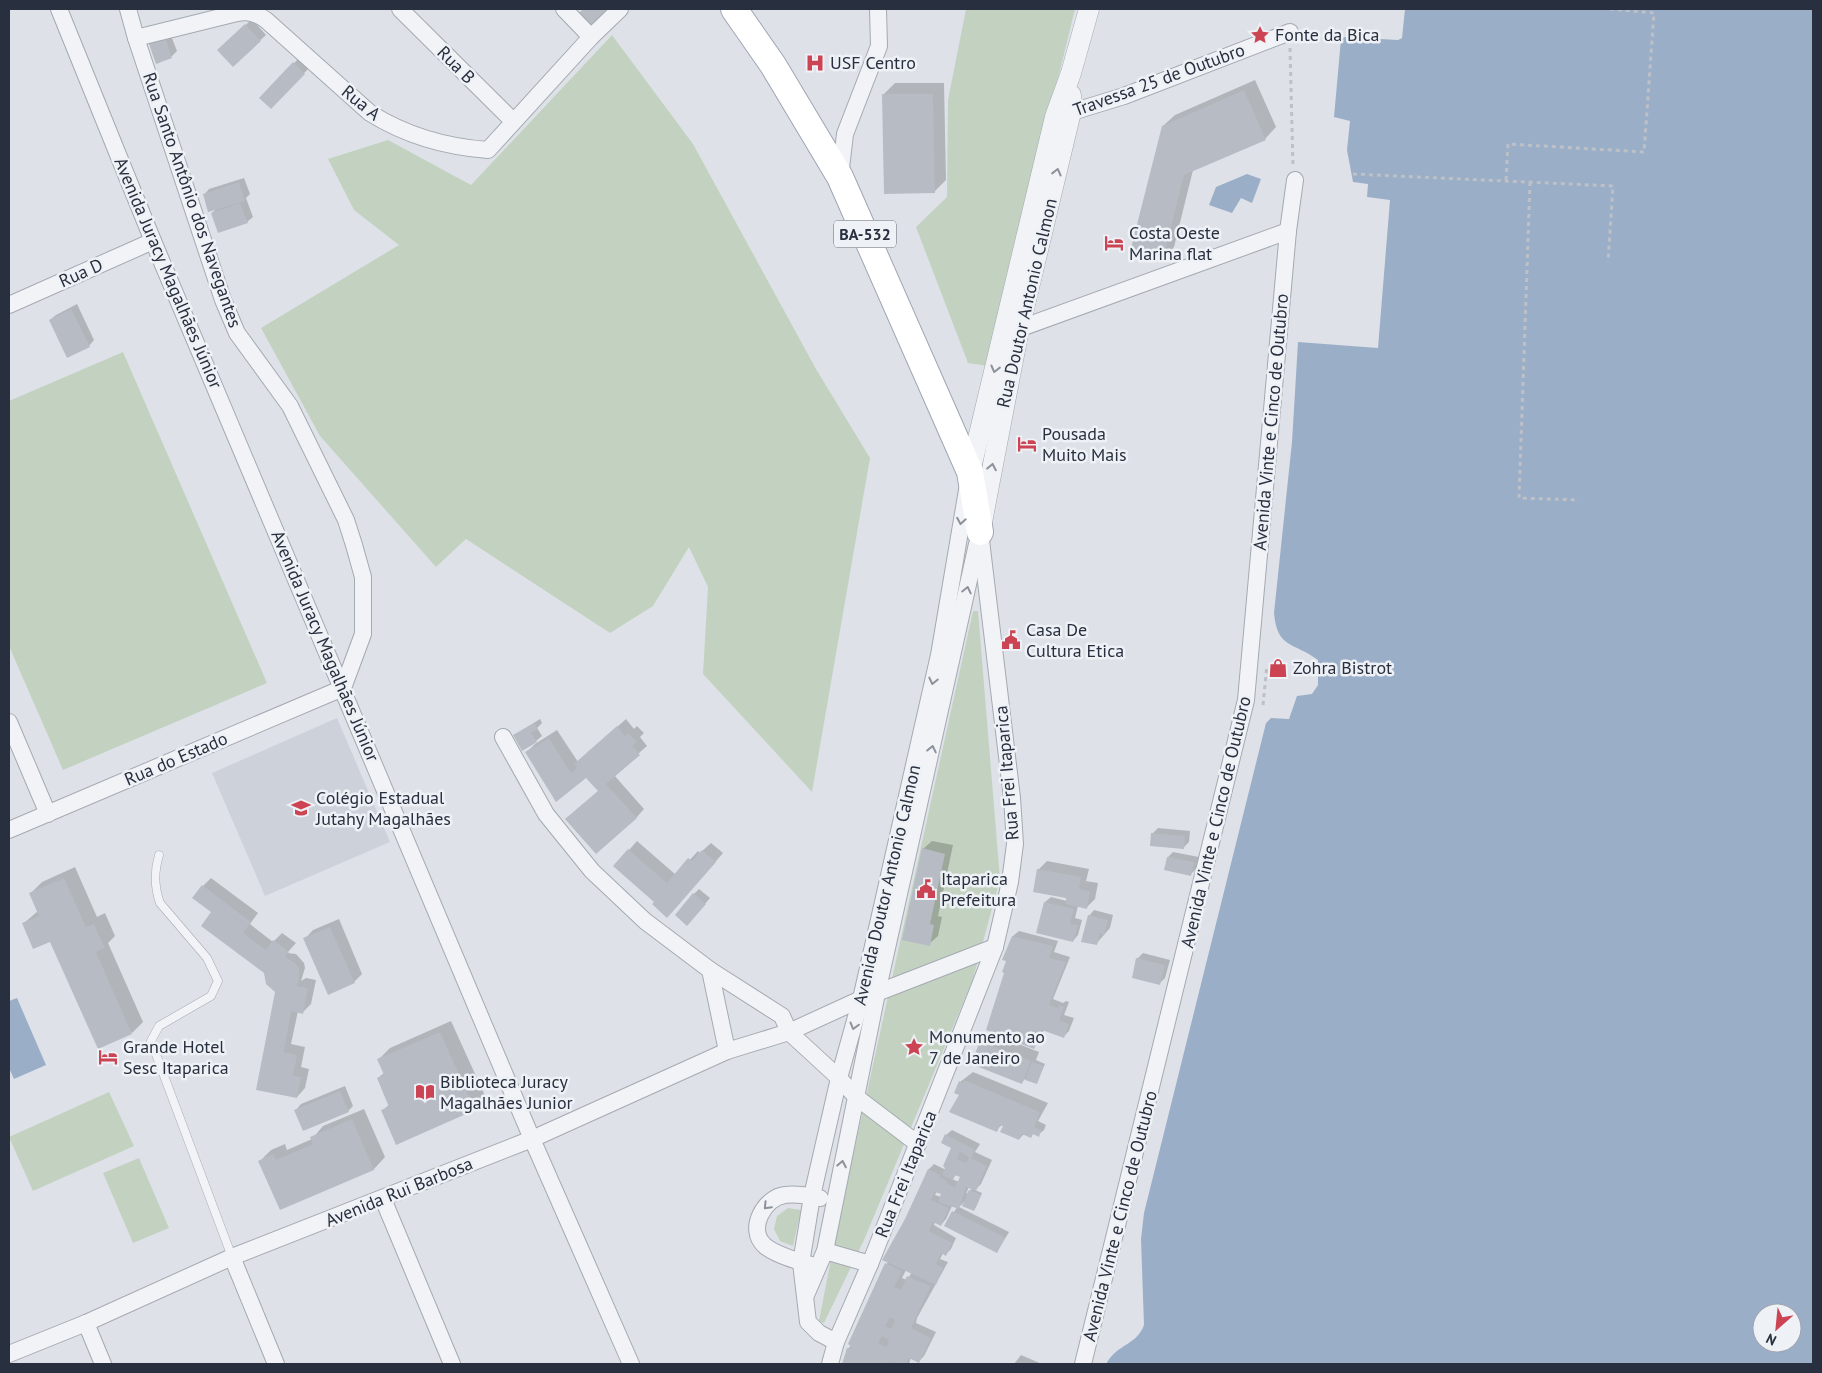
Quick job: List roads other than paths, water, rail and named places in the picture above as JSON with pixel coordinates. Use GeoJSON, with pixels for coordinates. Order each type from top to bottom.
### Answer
{"type":"FeatureCollection","features":[{"type":"Feature","properties":{"kind":"main road","name":"BA-532"},"geometry":{"type":"LineString","coordinates":[[734,9],[773,65],[840,176],[970,472],[980,532]]}},
{"type":"Feature","properties":{"kind":"street","name":"Avenida Juracy Magalhães Júnior"},"geometry":{"type":"LineString","coordinates":[[59,9],[153,241],[532,1139],[631,1364]]}},
{"type":"Feature","properties":{"kind":"street","name":"Rua Santo Antônio dos Navegantes"},"geometry":{"type":"LineString","coordinates":[[128,9],[207,254],[237,333],[290,406],[349,528],[362,577],[364,615],[363,634],[343,688]]}},
{"type":"Feature","properties":{"kind":"street","name":"Rua B"},"geometry":{"type":"LineString","coordinates":[[400,9],[513,121]]}},
{"type":"Feature","properties":{"kind":"street"},"geometry":{"type":"LineString","coordinates":[[564,9],[591,37]]}},
{"type":"Feature","properties":{"kind":"street","name":"Rua A"},"geometry":{"type":"LineString","coordinates":[[136,38],[237,13],[257,14],[370,113],[394,126],[442,143],[488,150],[591,37],[620,9]]}},
{"type":"Feature","properties":{"kind":"street"},"geometry":{"type":"LineString","coordinates":[[840,176],[845,134],[879,46],[878,9]]}},
{"type":"Feature","properties":{"kind":"street","name":"Rua Doutor Antonio Calmon"},"geometry":{"type":"LineString","coordinates":[[970,472],[1011,332],[1072,73],[1089,9]]}},
{"type":"Feature","properties":{"kind":"street","name":"Travessa 25 de Outubro"},"geometry":{"type":"LineString","coordinates":[[1063,115],[1124,96],[1290,32]]}},
{"type":"Feature","properties":{"kind":"street","name":"Avenida Vinte e Cinco de Outubro"},"geometry":{"type":"LineString","coordinates":[[1083,1364],[1246,700],[1288,231],[1295,180]]}},
{"type":"Feature","properties":{"kind":"street"},"geometry":{"type":"LineString","coordinates":[[1011,332],[1288,231]]}},
{"type":"Feature","properties":{"kind":"street","name":"Rua D"},"geometry":{"type":"LineString","coordinates":[[10,301],[153,241]]}},
{"type":"Feature","properties":{"kind":"street","name":"Rua Doutor Antonio Calmon"},"geometry":{"type":"LineString","coordinates":[[980,532],[1011,332]]}},
{"type":"Feature","properties":{"kind":"street","name":"Avenida Doutor Antonio Calmon"},"geometry":{"type":"LineString","coordinates":[[945,657],[970,472]]}},
{"type":"Feature","properties":{"kind":"street","name":"Avenida Doutor Antonio Calmon"},"geometry":{"type":"LineString","coordinates":[[806,1295],[825,1252],[918,783],[945,657],[980,532]]}},
{"type":"Feature","properties":{"kind":"street","name":"Rua Frei Itaparica"},"geometry":{"type":"LineString","coordinates":[[830,1364],[836,1342],[870,1264],[995,947],[1010,882],[1014,830],[980,532]]}},
{"type":"Feature","properties":{"kind":"street","name":"Rua do Estado"},"geometry":{"type":"LineString","coordinates":[[9,830],[343,688]]}},
{"type":"Feature","properties":{"kind":"street"},"geometry":{"type":"LineString","coordinates":[[9,722],[48,814]]}},
{"type":"Feature","properties":{"kind":"street"},"geometry":{"type":"LineString","coordinates":[[503,737],[546,814],[592,871],[645,921],[710,970],[782,1016],[789,1032],[839,1078],[856,1097],[918,1144]]}},
{"type":"Feature","properties":{"kind":"street","name":"Avenida Doutor Antonio Calmon"},"geometry":{"type":"LineString","coordinates":[[836,1342],[819,1333],[808,1322],[801,1263],[812,1196],[839,1078],[918,783]]}},
{"type":"Feature","properties":{"kind":"street","name":"Avenida Rui Barbosa"},"geometry":{"type":"LineString","coordinates":[[9,1354],[86,1323],[232,1257],[532,1139],[727,1051],[789,1032],[877,993],[995,947]]}},
{"type":"Feature","properties":{"kind":"street"},"geometry":{"type":"LineString","coordinates":[[710,970],[727,1051]]}},
{"type":"Feature","properties":{"kind":"street"},"geometry":{"type":"LineString","coordinates":[[819,1267],[801,1263],[766,1247],[759,1237],[758,1224],[761,1212],[777,1197],[785,1194],[835,1200]]}},
{"type":"Feature","properties":{"kind":"street"},"geometry":{"type":"LineString","coordinates":[[383,1199],[452,1364]]}},
{"type":"Feature","properties":{"kind":"street"},"geometry":{"type":"LineString","coordinates":[[825,1252],[870,1264]]}},
{"type":"Feature","properties":{"kind":"street"},"geometry":{"type":"LineString","coordinates":[[232,1257],[276,1364]]}},
{"type":"Feature","properties":{"kind":"street"},"geometry":{"type":"LineString","coordinates":[[86,1323],[103,1364]]}},
{"type":"Feature","properties":{"kind":"lane"},"geometry":{"type":"LineString","coordinates":[[159,855],[154,870],[160,903],[206,958],[218,981],[211,996],[159,1026],[151,1041],[232,1257]]}},
{"type":"Feature","properties":{"kind":"water"},"geometry":{"type":"Polygon","coordinates":[[[1405,9],[1813,9],[1813,1364],[1106,1364],[1116,1352],[1137,1337],[1144,1325],[1141,1239],[1144,1213],[1266,723],[1271,718],[1289,719],[1297,696],[1312,694],[1318,685],[1318,660],[1283,639],[1276,625],[1274,613],[1292,442],[1298,342],[1378,348],[1390,200],[1367,197],[1368,184],[1353,182],[1347,150],[1350,121],[1334,117],[1341,39],[1345,37],[1398,40],[1402,38],[1405,9]]]}},
{"type":"Feature","properties":{"kind":"water"},"geometry":{"type":"Polygon","coordinates":[[[1247,174],[1261,179],[1252,203],[1241,198],[1232,213],[1209,205],[1216,187],[1247,174]]]}},
{"type":"Feature","properties":{"kind":"water"},"geometry":{"type":"Polygon","coordinates":[[[17,998],[46,1065],[14,1079],[9,1068],[9,1001],[17,998]]]}},
{"type":"Feature","properties":{"kind":"place","name":"Fonte da Bica"},"geometry":{"type":"Point","coordinates":[1260,35]}},
{"type":"Feature","properties":{"kind":"place","name":"USF Centro"},"geometry":{"type":"Point","coordinates":[815,63]}},
{"type":"Feature","properties":{"kind":"place","name":"Costa Oeste Marina flat"},"geometry":{"type":"Point","coordinates":[1114,243]}},
{"type":"Feature","properties":{"kind":"place","name":"Pousada Muito Mais"},"geometry":{"type":"Point","coordinates":[1027,444]}},
{"type":"Feature","properties":{"kind":"place","name":"Casa De Cultura Etica"},"geometry":{"type":"Point","coordinates":[1011,640]}},
{"type":"Feature","properties":{"kind":"place","name":"Zohra Bistrot"},"geometry":{"type":"Point","coordinates":[1278,668]}},
{"type":"Feature","properties":{"kind":"place","name":"Colégio Estadual Jutahy Magalhães"},"geometry":{"type":"Point","coordinates":[301,808]}},
{"type":"Feature","properties":{"kind":"place","name":"Itaparica Prefeitura"},"geometry":{"type":"Point","coordinates":[926,889]}},
{"type":"Feature","properties":{"kind":"place","name":"Monumento ao 7 de Janeiro"},"geometry":{"type":"Point","coordinates":[914,1047]}},
{"type":"Feature","properties":{"kind":"place","name":"Grande Hotel Sesc Itaparica"},"geometry":{"type":"Point","coordinates":[108,1057]}},
{"type":"Feature","properties":{"kind":"place","name":"Biblioteca Juracy Magalhães Junior"},"geometry":{"type":"Point","coordinates":[425,1092]}}]}
